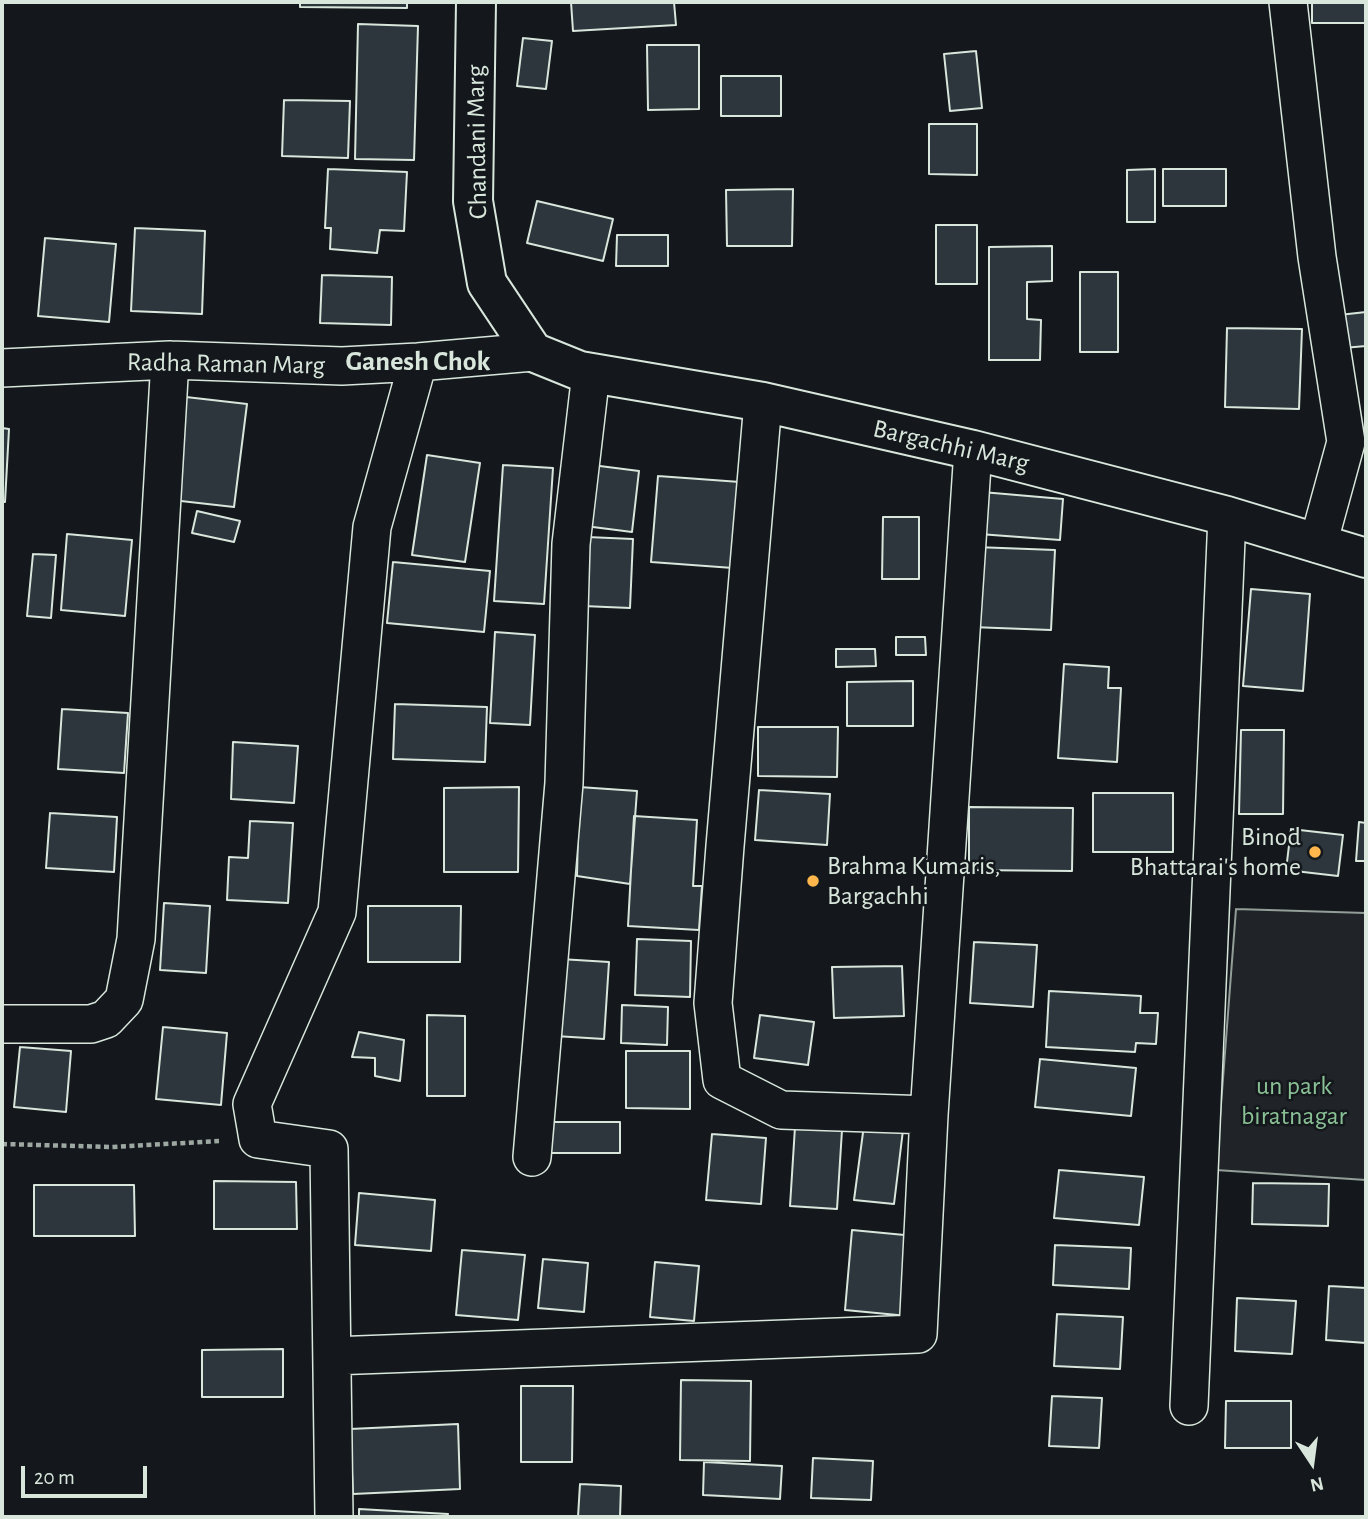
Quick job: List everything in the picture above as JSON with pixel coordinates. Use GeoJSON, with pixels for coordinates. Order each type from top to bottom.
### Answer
{"type":"FeatureCollection","features":[{"type":"Feature","properties":{"kind":"street","name":"Chandani Marg"},"geometry":{"type":"LineString","coordinates":[[476,2],[473,201],[487,283],[533,352]]}},
{"type":"Feature","properties":{"kind":"street"},"geometry":{"type":"LineString","coordinates":[[1288,2],[1317,257],[1346,442],[1318,544]]}},
{"type":"Feature","properties":{"kind":"street","name":"Radha Raman Marg"},"geometry":{"type":"LineString","coordinates":[[2,368],[170,360],[342,366],[533,352]]}},
{"type":"Feature","properties":{"kind":"street","name":"Bargachhi Marg"},"geometry":{"type":"LineString","coordinates":[[533,352],[591,373],[763,402],[973,450],[1227,516],[1366,558]]}},
{"type":"Feature","properties":{"kind":"street"},"geometry":{"type":"LineString","coordinates":[[2,1024],[91,1024],[106,1019],[124,1000],[136,939],[170,360]]}},
{"type":"Feature","properties":{"kind":"street"},"geometry":{"type":"LineString","coordinates":[[334,1517],[329,1149],[258,1139],[252,1104],[337,912],[372,527],[418,362]]}},
{"type":"Feature","properties":{"kind":"street"},"geometry":{"type":"LineString","coordinates":[[532,1157],[564,783],[571,544],[591,373]]}},
{"type":"Feature","properties":{"kind":"street"},"geometry":{"type":"LineString","coordinates":[[763,402],[713,1003],[722,1080],[781,1110],[929,1115]]}},
{"type":"Feature","properties":{"kind":"street"},"geometry":{"type":"LineString","coordinates":[[332,1356],[918,1334],[929,1115],[973,450]]}},
{"type":"Feature","properties":{"kind":"street"},"geometry":{"type":"LineString","coordinates":[[1189,1406],[1227,516]]}},
{"type":"Feature","properties":{"kind":"path"},"geometry":{"type":"LineString","coordinates":[[2,1144],[112,1147],[258,1139]]}},
{"type":"Feature","properties":{"kind":"green space","name":"un park biratnagar"},"geometry":{"type":"Polygon","coordinates":[[[1236,909],[1366,913],[1366,1180],[1216,1170],[1236,909]]]}},
{"type":"Feature","properties":{"kind":"building"},"geometry":{"type":"Polygon","coordinates":[[[300,2],[407,2],[407,8],[300,7],[300,2]]]}},
{"type":"Feature","properties":{"kind":"building"},"geometry":{"type":"Polygon","coordinates":[[[571,2],[674,2],[676,25],[573,31],[571,2]]]}},
{"type":"Feature","properties":{"kind":"building"},"geometry":{"type":"Polygon","coordinates":[[[1312,2],[1366,2],[1366,23],[1312,23],[1312,2]]]}},
{"type":"Feature","properties":{"kind":"building"},"geometry":{"type":"Polygon","coordinates":[[[358,24],[418,26],[414,160],[355,159],[358,24]]]}},
{"type":"Feature","properties":{"kind":"building"},"geometry":{"type":"Polygon","coordinates":[[[523,38],[552,41],[546,89],[517,86],[523,38]]]}},
{"type":"Feature","properties":{"kind":"building"},"geometry":{"type":"Polygon","coordinates":[[[647,45],[699,45],[699,109],[648,110],[647,45]]]}},
{"type":"Feature","properties":{"kind":"building"},"geometry":{"type":"Polygon","coordinates":[[[976,51],[982,108],[950,111],[944,54],[976,51]]]}},
{"type":"Feature","properties":{"kind":"building"},"geometry":{"type":"Polygon","coordinates":[[[721,76],[781,76],[781,116],[721,116],[721,76]]]}},
{"type":"Feature","properties":{"kind":"building"},"geometry":{"type":"Polygon","coordinates":[[[284,100],[350,101],[348,158],[282,156],[284,100]]]}},
{"type":"Feature","properties":{"kind":"building"},"geometry":{"type":"Polygon","coordinates":[[[929,124],[977,124],[977,175],[929,174],[929,124]]]}},
{"type":"Feature","properties":{"kind":"building"},"geometry":{"type":"Polygon","coordinates":[[[328,169],[407,172],[404,231],[380,230],[377,253],[330,249],[331,228],[325,228],[328,169]]]}},
{"type":"Feature","properties":{"kind":"building"},"geometry":{"type":"Polygon","coordinates":[[[1155,169],[1155,222],[1127,222],[1127,170],[1155,169]]]}},
{"type":"Feature","properties":{"kind":"building"},"geometry":{"type":"Polygon","coordinates":[[[1163,169],[1226,169],[1226,206],[1163,206],[1163,169]]]}},
{"type":"Feature","properties":{"kind":"building"},"geometry":{"type":"Polygon","coordinates":[[[793,189],[792,246],[727,246],[726,190],[793,189]]]}},
{"type":"Feature","properties":{"kind":"building"},"geometry":{"type":"Polygon","coordinates":[[[537,201],[613,219],[603,261],[527,243],[537,201]]]}},
{"type":"Feature","properties":{"kind":"building"},"geometry":{"type":"Polygon","coordinates":[[[936,225],[977,225],[977,284],[936,284],[936,225]]]}},
{"type":"Feature","properties":{"kind":"building"},"geometry":{"type":"Polygon","coordinates":[[[135,228],[205,231],[202,314],[131,311],[135,228]]]}},
{"type":"Feature","properties":{"kind":"building"},"geometry":{"type":"Polygon","coordinates":[[[617,235],[668,235],[668,266],[616,266],[617,235]]]}},
{"type":"Feature","properties":{"kind":"building"},"geometry":{"type":"Polygon","coordinates":[[[45,238],[116,244],[109,322],[38,316],[45,238]]]}},
{"type":"Feature","properties":{"kind":"building"},"geometry":{"type":"Polygon","coordinates":[[[1052,246],[1052,281],[1027,282],[1027,319],[1041,320],[1040,360],[989,360],[989,247],[1052,246]]]}},
{"type":"Feature","properties":{"kind":"building"},"geometry":{"type":"Polygon","coordinates":[[[1080,272],[1118,272],[1118,352],[1080,352],[1080,272]]]}},
{"type":"Feature","properties":{"kind":"building"},"geometry":{"type":"Polygon","coordinates":[[[322,275],[392,277],[391,325],[320,323],[322,275]]]}},
{"type":"Feature","properties":{"kind":"building"},"geometry":{"type":"Polygon","coordinates":[[[1366,312],[1366,346],[1343,348],[1339,315],[1366,312]]]}},
{"type":"Feature","properties":{"kind":"building"},"geometry":{"type":"Polygon","coordinates":[[[1227,328],[1302,329],[1299,409],[1225,407],[1227,328]]]}},
{"type":"Feature","properties":{"kind":"building"},"geometry":{"type":"Polygon","coordinates":[[[186,397],[247,404],[234,507],[172,500],[186,397]]]}},
{"type":"Feature","properties":{"kind":"building"},"geometry":{"type":"Polygon","coordinates":[[[2,428],[9,429],[5,502],[2,502],[2,428]]]}},
{"type":"Feature","properties":{"kind":"building"},"geometry":{"type":"Polygon","coordinates":[[[427,455],[480,463],[465,562],[412,555],[427,455]]]}},
{"type":"Feature","properties":{"kind":"building"},"geometry":{"type":"Polygon","coordinates":[[[503,465],[553,468],[544,604],[494,601],[503,465]]]}},
{"type":"Feature","properties":{"kind":"building"},"geometry":{"type":"Polygon","coordinates":[[[592,465],[639,471],[632,532],[585,526],[592,465]]]}},
{"type":"Feature","properties":{"kind":"building"},"geometry":{"type":"Polygon","coordinates":[[[658,476],[740,482],[733,568],[651,562],[658,476]]]}},
{"type":"Feature","properties":{"kind":"building"},"geometry":{"type":"Polygon","coordinates":[[[982,492],[1063,499],[1060,540],[979,534],[982,492]]]}},
{"type":"Feature","properties":{"kind":"building"},"geometry":{"type":"Polygon","coordinates":[[[197,511],[240,521],[234,542],[192,533],[197,511]]]}},
{"type":"Feature","properties":{"kind":"building"},"geometry":{"type":"Polygon","coordinates":[[[883,517],[919,517],[919,579],[882,579],[883,517]]]}},
{"type":"Feature","properties":{"kind":"building"},"geometry":{"type":"Polygon","coordinates":[[[67,534],[132,540],[125,616],[61,610],[67,534]]]}},
{"type":"Feature","properties":{"kind":"building"},"geometry":{"type":"Polygon","coordinates":[[[587,537],[633,539],[630,608],[583,606],[587,537]]]}},
{"type":"Feature","properties":{"kind":"building"},"geometry":{"type":"Polygon","coordinates":[[[975,547],[1055,550],[1051,630],[971,627],[975,547]]]}},
{"type":"Feature","properties":{"kind":"building"},"geometry":{"type":"Polygon","coordinates":[[[33,554],[56,555],[51,618],[27,616],[33,554]]]}},
{"type":"Feature","properties":{"kind":"building"},"geometry":{"type":"Polygon","coordinates":[[[393,562],[490,571],[484,632],[387,623],[393,562]]]}},
{"type":"Feature","properties":{"kind":"building"},"geometry":{"type":"Polygon","coordinates":[[[1251,589],[1310,594],[1303,691],[1243,686],[1251,589]]]}},
{"type":"Feature","properties":{"kind":"building"},"geometry":{"type":"Polygon","coordinates":[[[495,632],[535,635],[530,725],[490,723],[495,632]]]}},
{"type":"Feature","properties":{"kind":"building"},"geometry":{"type":"Polygon","coordinates":[[[896,637],[925,637],[926,655],[896,655],[896,637]]]}},
{"type":"Feature","properties":{"kind":"building"},"geometry":{"type":"Polygon","coordinates":[[[836,649],[875,649],[876,666],[836,667],[836,649]]]}},
{"type":"Feature","properties":{"kind":"building"},"geometry":{"type":"Polygon","coordinates":[[[1064,664],[1109,667],[1108,688],[1121,688],[1117,762],[1058,758],[1064,664]]]}},
{"type":"Feature","properties":{"kind":"building"},"geometry":{"type":"Polygon","coordinates":[[[913,681],[913,726],[847,726],[847,682],[913,681]]]}},
{"type":"Feature","properties":{"kind":"building"},"geometry":{"type":"Polygon","coordinates":[[[395,704],[487,707],[485,762],[393,759],[395,704]]]}},
{"type":"Feature","properties":{"kind":"building"},"geometry":{"type":"Polygon","coordinates":[[[62,709],[128,713],[124,773],[58,769],[62,709]]]}},
{"type":"Feature","properties":{"kind":"building"},"geometry":{"type":"Polygon","coordinates":[[[758,727],[838,727],[837,777],[758,776],[758,727]]]}},
{"type":"Feature","properties":{"kind":"building"},"geometry":{"type":"Polygon","coordinates":[[[1241,730],[1284,730],[1283,814],[1239,814],[1241,730]]]}},
{"type":"Feature","properties":{"kind":"building"},"geometry":{"type":"Polygon","coordinates":[[[233,742],[298,746],[294,803],[231,799],[233,742]]]}},
{"type":"Feature","properties":{"kind":"building"},"geometry":{"type":"Polygon","coordinates":[[[519,787],[518,872],[444,872],[444,788],[519,787]]]}},
{"type":"Feature","properties":{"kind":"building"},"geometry":{"type":"Polygon","coordinates":[[[579,787],[637,791],[630,884],[577,876],[579,787]]]}},
{"type":"Feature","properties":{"kind":"building"},"geometry":{"type":"Polygon","coordinates":[[[759,790],[830,794],[827,845],[755,840],[759,790]]]}},
{"type":"Feature","properties":{"kind":"building"},"geometry":{"type":"Polygon","coordinates":[[[1093,793],[1173,793],[1173,852],[1093,852],[1093,793]]]}},
{"type":"Feature","properties":{"kind":"building"},"geometry":{"type":"Polygon","coordinates":[[[969,807],[1073,808],[1072,871],[969,870],[969,807]]]}},
{"type":"Feature","properties":{"kind":"building"},"geometry":{"type":"Polygon","coordinates":[[[50,813],[117,817],[114,872],[46,868],[50,813]]]}},
{"type":"Feature","properties":{"kind":"building"},"geometry":{"type":"Polygon","coordinates":[[[634,816],[697,820],[693,886],[702,886],[699,930],[628,926],[634,816]]]}},
{"type":"Feature","properties":{"kind":"building"},"geometry":{"type":"Polygon","coordinates":[[[250,821],[293,823],[288,903],[227,900],[229,857],[248,858],[250,821]]]}},
{"type":"Feature","properties":{"kind":"building"},"geometry":{"type":"Polygon","coordinates":[[[1359,822],[1366,823],[1366,861],[1356,861],[1359,822]]]}},
{"type":"Feature","properties":{"kind":"building","name":"Binod Bhattarai's home"},"geometry":{"type":"Polygon","coordinates":[[[1291,829],[1343,835],[1338,876],[1286,870],[1291,829]]]}},
{"type":"Feature","properties":{"kind":"building"},"geometry":{"type":"Polygon","coordinates":[[[164,903],[210,906],[206,973],[160,970],[164,903]]]}},
{"type":"Feature","properties":{"kind":"building"},"geometry":{"type":"Polygon","coordinates":[[[368,906],[461,906],[460,962],[368,962],[368,906]]]}},
{"type":"Feature","properties":{"kind":"building"},"geometry":{"type":"Polygon","coordinates":[[[637,939],[691,941],[690,997],[635,995],[637,939]]]}},
{"type":"Feature","properties":{"kind":"building"},"geometry":{"type":"Polygon","coordinates":[[[974,942],[1037,945],[1033,1007],[970,1003],[974,942]]]}},
{"type":"Feature","properties":{"kind":"building"},"geometry":{"type":"Polygon","coordinates":[[[560,959],[609,962],[604,1039],[555,1036],[560,959]]]}},
{"type":"Feature","properties":{"kind":"building"},"geometry":{"type":"Polygon","coordinates":[[[902,966],[904,1016],[834,1018],[832,967],[902,966]]]}},
{"type":"Feature","properties":{"kind":"building"},"geometry":{"type":"Polygon","coordinates":[[[1049,991],[1141,996],[1140,1013],[1158,1013],[1156,1044],[1136,1043],[1135,1052],[1046,1047],[1049,991]]]}},
{"type":"Feature","properties":{"kind":"building"},"geometry":{"type":"Polygon","coordinates":[[[622,1005],[668,1007],[667,1045],[621,1043],[622,1005]]]}},
{"type":"Feature","properties":{"kind":"building"},"geometry":{"type":"Polygon","coordinates":[[[427,1015],[465,1016],[465,1096],[427,1096],[427,1015]]]}},
{"type":"Feature","properties":{"kind":"building"},"geometry":{"type":"Polygon","coordinates":[[[760,1015],[814,1022],[808,1065],[754,1058],[760,1015]]]}},
{"type":"Feature","properties":{"kind":"building"},"geometry":{"type":"Polygon","coordinates":[[[163,1027],[227,1033],[221,1105],[156,1099],[163,1027]]]}},
{"type":"Feature","properties":{"kind":"building"},"geometry":{"type":"Polygon","coordinates":[[[359,1032],[404,1040],[400,1081],[375,1076],[375,1058],[352,1057],[359,1032]]]}},
{"type":"Feature","properties":{"kind":"building"},"geometry":{"type":"Polygon","coordinates":[[[20,1047],[71,1051],[66,1112],[14,1107],[20,1047]]]}},
{"type":"Feature","properties":{"kind":"building"},"geometry":{"type":"Polygon","coordinates":[[[626,1051],[690,1051],[690,1109],[626,1108],[626,1051]]]}},
{"type":"Feature","properties":{"kind":"building"},"geometry":{"type":"Polygon","coordinates":[[[1040,1059],[1136,1068],[1131,1116],[1035,1107],[1040,1059]]]}},
{"type":"Feature","properties":{"kind":"building"},"geometry":{"type":"Polygon","coordinates":[[[548,1122],[620,1122],[620,1153],[548,1153],[548,1122]]]}},
{"type":"Feature","properties":{"kind":"building"},"geometry":{"type":"Polygon","coordinates":[[[864,1125],[903,1130],[894,1204],[854,1200],[864,1125]]]}},
{"type":"Feature","properties":{"kind":"building"},"geometry":{"type":"Polygon","coordinates":[[[795,1127],[842,1130],[837,1209],[790,1206],[795,1127]]]}},
{"type":"Feature","properties":{"kind":"building"},"geometry":{"type":"Polygon","coordinates":[[[712,1134],[766,1138],[761,1204],[706,1200],[712,1134]]]}},
{"type":"Feature","properties":{"kind":"building"},"geometry":{"type":"Polygon","coordinates":[[[1059,1170],[1144,1177],[1139,1225],[1054,1218],[1059,1170]]]}},
{"type":"Feature","properties":{"kind":"building"},"geometry":{"type":"Polygon","coordinates":[[[214,1181],[296,1182],[297,1229],[214,1229],[214,1181]]]}},
{"type":"Feature","properties":{"kind":"building"},"geometry":{"type":"Polygon","coordinates":[[[1253,1183],[1329,1184],[1328,1226],[1252,1224],[1253,1183]]]}},
{"type":"Feature","properties":{"kind":"building"},"geometry":{"type":"Polygon","coordinates":[[[34,1185],[134,1185],[135,1236],[34,1236],[34,1185]]]}},
{"type":"Feature","properties":{"kind":"building"},"geometry":{"type":"Polygon","coordinates":[[[359,1193],[435,1200],[431,1251],[355,1245],[359,1193]]]}},
{"type":"Feature","properties":{"kind":"building"},"geometry":{"type":"Polygon","coordinates":[[[852,1230],[915,1236],[908,1316],[845,1310],[852,1230]]]}},
{"type":"Feature","properties":{"kind":"building"},"geometry":{"type":"Polygon","coordinates":[[[1055,1245],[1131,1248],[1129,1289],[1053,1285],[1055,1245]]]}},
{"type":"Feature","properties":{"kind":"building"},"geometry":{"type":"Polygon","coordinates":[[[462,1250],[525,1255],[518,1320],[456,1315],[462,1250]]]}},
{"type":"Feature","properties":{"kind":"building"},"geometry":{"type":"Polygon","coordinates":[[[543,1259],[588,1263],[584,1312],[538,1308],[543,1259]]]}},
{"type":"Feature","properties":{"kind":"building"},"geometry":{"type":"Polygon","coordinates":[[[655,1262],[699,1266],[694,1321],[650,1317],[655,1262]]]}},
{"type":"Feature","properties":{"kind":"building"},"geometry":{"type":"Polygon","coordinates":[[[1329,1286],[1366,1288],[1366,1343],[1326,1340],[1329,1286]]]}},
{"type":"Feature","properties":{"kind":"building"},"geometry":{"type":"Polygon","coordinates":[[[1237,1298],[1296,1301],[1292,1354],[1235,1351],[1237,1298]]]}},
{"type":"Feature","properties":{"kind":"building"},"geometry":{"type":"Polygon","coordinates":[[[1057,1314],[1123,1317],[1120,1369],[1054,1366],[1057,1314]]]}},
{"type":"Feature","properties":{"kind":"building"},"geometry":{"type":"Polygon","coordinates":[[[283,1349],[283,1397],[202,1397],[202,1350],[283,1349]]]}},
{"type":"Feature","properties":{"kind":"building"},"geometry":{"type":"Polygon","coordinates":[[[681,1380],[751,1381],[750,1461],[680,1460],[681,1380]]]}},
{"type":"Feature","properties":{"kind":"building"},"geometry":{"type":"Polygon","coordinates":[[[521,1386],[573,1386],[572,1462],[521,1462],[521,1386]]]}},
{"type":"Feature","properties":{"kind":"building"},"geometry":{"type":"Polygon","coordinates":[[[1052,1396],[1102,1398],[1099,1448],[1049,1446],[1052,1396]]]}},
{"type":"Feature","properties":{"kind":"building"},"geometry":{"type":"Polygon","coordinates":[[[1226,1401],[1291,1401],[1291,1448],[1225,1448],[1226,1401]]]}},
{"type":"Feature","properties":{"kind":"building"},"geometry":{"type":"Polygon","coordinates":[[[458,1424],[460,1489],[353,1494],[350,1429],[458,1424]]]}},
{"type":"Feature","properties":{"kind":"building"},"geometry":{"type":"Polygon","coordinates":[[[813,1458],[873,1461],[871,1500],[811,1498],[813,1458]]]}},
{"type":"Feature","properties":{"kind":"building"},"geometry":{"type":"Polygon","coordinates":[[[704,1462],[782,1466],[780,1499],[703,1495],[704,1462]]]}},
{"type":"Feature","properties":{"kind":"building"},"geometry":{"type":"Polygon","coordinates":[[[580,1484],[621,1486],[620,1517],[578,1517],[580,1484]]]}},
{"type":"Feature","properties":{"kind":"building"},"geometry":{"type":"Polygon","coordinates":[[[359,1509],[448,1514],[447,1517],[359,1517],[359,1509]]]}},
{"type":"Feature","properties":{"kind":"place","name":"Binod Bhattarai's home"},"geometry":{"type":"Point","coordinates":[1315,852]}},
{"type":"Feature","properties":{"kind":"place","name":"Brahma Kumaris, Bargachhi"},"geometry":{"type":"Point","coordinates":[813,881]}},
{"type":"Feature","properties":{"kind":"district","name":"Ganesh Chok"},"geometry":{"type":"Point","coordinates":[418,362]}}]}
